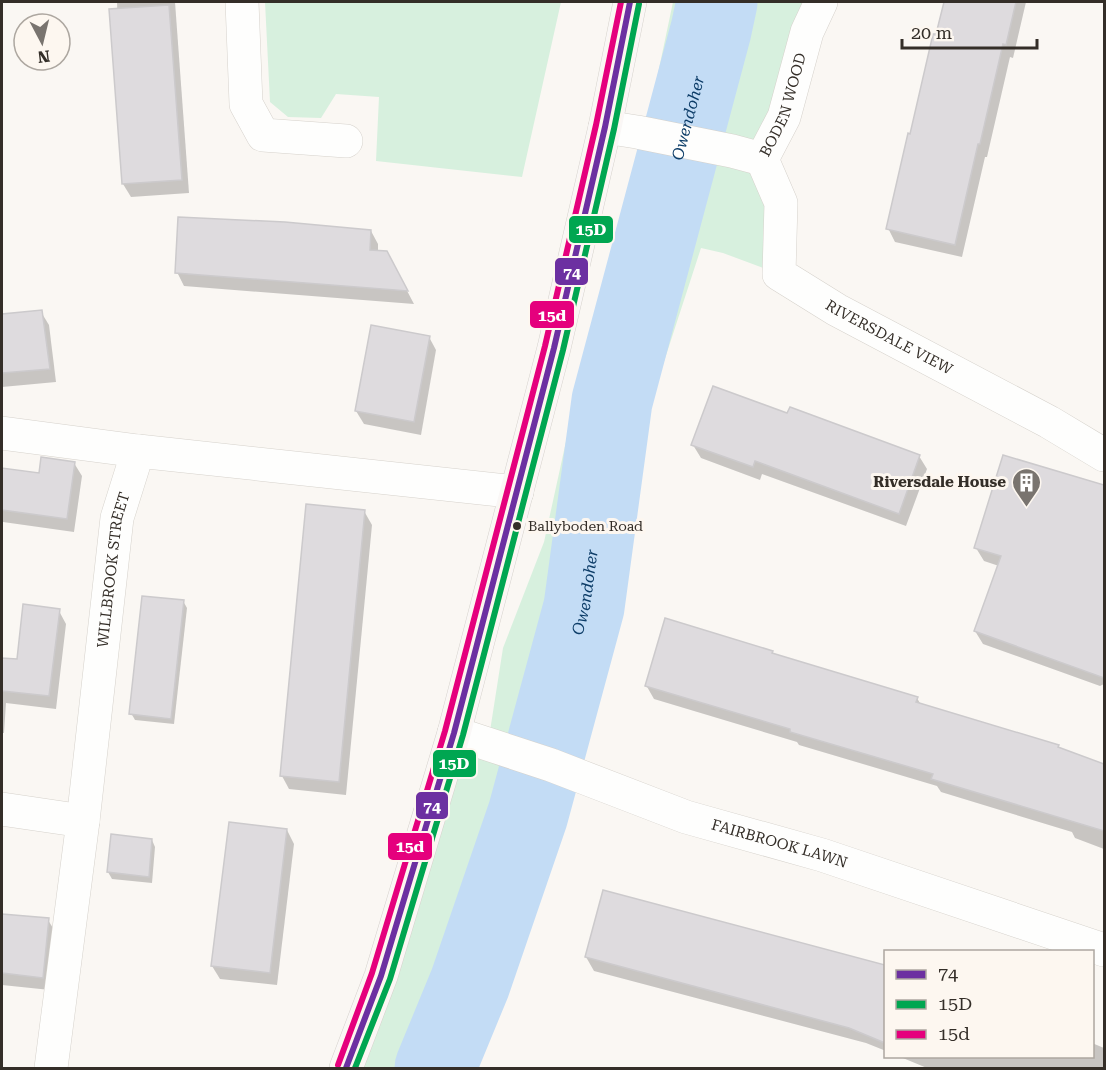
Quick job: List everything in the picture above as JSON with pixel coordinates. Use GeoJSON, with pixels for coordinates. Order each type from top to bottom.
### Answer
{"type":"FeatureCollection","features":[{"type":"Feature","properties":{"kind":"main road"},"geometry":{"type":"LineString","coordinates":[[346,1068],[381,976],[454,733],[554,348],[605,127],[630,2]]}},
{"type":"Feature","properties":{"kind":"street"},"geometry":{"type":"LineString","coordinates":[[242,2],[246,104],[263,135],[346,141]]}},
{"type":"Feature","properties":{"kind":"street","name":"BODEN WOOD"},"geometry":{"type":"LineString","coordinates":[[605,127],[732,151],[762,159],[784,117],[807,32],[821,2]]}},
{"type":"Feature","properties":{"kind":"street","name":"RIVERSDALE VIEW"},"geometry":{"type":"LineString","coordinates":[[762,159],[781,203],[779,274],[837,310],[1049,422],[1104,455]]}},
{"type":"Feature","properties":{"kind":"street"},"geometry":{"type":"LineString","coordinates":[[2,433],[138,451],[517,492]]}},
{"type":"Feature","properties":{"kind":"street","name":"WILLBROOK STREET"},"geometry":{"type":"LineString","coordinates":[[51,1068],[83,821],[117,518],[138,451]]}},
{"type":"Feature","properties":{"kind":"street","name":"FAIRBROOK LAWN"},"geometry":{"type":"LineString","coordinates":[[454,733],[539,761],[686,817],[822,855],[1104,950]]}},
{"type":"Feature","properties":{"kind":"street"},"geometry":{"type":"LineString","coordinates":[[2,808],[83,821]]}},
{"type":"Feature","properties":{"kind":"green space"},"geometry":{"type":"Polygon","coordinates":[[[265,2],[561,2],[522,177],[376,161],[379,97],[336,94],[321,118],[288,117],[270,102],[265,2]]]}},
{"type":"Feature","properties":{"kind":"green space"},"geometry":{"type":"Polygon","coordinates":[[[673,2],[821,2],[762,159],[779,274],[723,253],[701,248],[584,607],[528,814],[470,983],[435,1068],[347,1068],[460,735],[490,731],[503,648],[544,542],[579,382],[649,116],[673,2]]]}},
{"type":"Feature","properties":{"kind":"building"},"geometry":{"type":"Polygon","coordinates":[[[944,2],[1016,2],[1006,45],[1003,44],[955,245],[886,229],[933,34],[936,34],[944,2]]]}},
{"type":"Feature","properties":{"kind":"building"},"geometry":{"type":"Polygon","coordinates":[[[169,5],[182,180],[122,184],[109,9],[169,5]]]}},
{"type":"Feature","properties":{"kind":"building"},"geometry":{"type":"Polygon","coordinates":[[[178,217],[285,222],[371,230],[370,250],[387,251],[408,291],[175,273],[178,217]]]}},
{"type":"Feature","properties":{"kind":"building"},"geometry":{"type":"Polygon","coordinates":[[[42,310],[50,369],[2,373],[2,314],[42,310]]]}},
{"type":"Feature","properties":{"kind":"building"},"geometry":{"type":"Polygon","coordinates":[[[371,325],[430,336],[414,422],[355,411],[371,325]]]}},
{"type":"Feature","properties":{"kind":"building"},"geometry":{"type":"Polygon","coordinates":[[[713,386],[787,413],[790,407],[920,455],[899,514],[755,461],[753,467],[691,445],[713,386]]]}},
{"type":"Feature","properties":{"kind":"building"},"geometry":{"type":"Polygon","coordinates":[[[1003,455],[1104,485],[1104,678],[974,631],[1001,556],[974,548],[1003,455]]]}},
{"type":"Feature","properties":{"kind":"building"},"geometry":{"type":"Polygon","coordinates":[[[41,457],[75,462],[67,519],[2,510],[2,468],[39,473],[41,457]]]}},
{"type":"Feature","properties":{"kind":"building"},"geometry":{"type":"Polygon","coordinates":[[[306,504],[365,510],[339,782],[280,776],[306,504]]]}},
{"type":"Feature","properties":{"kind":"building"},"geometry":{"type":"Polygon","coordinates":[[[142,596],[184,600],[171,719],[129,714],[142,596]]]}},
{"type":"Feature","properties":{"kind":"building"},"geometry":{"type":"Polygon","coordinates":[[[23,604],[60,609],[49,696],[2,691],[2,658],[17,659],[23,604]]]}},
{"type":"Feature","properties":{"kind":"building"},"geometry":{"type":"Polygon","coordinates":[[[665,618],[918,697],[916,702],[1059,745],[1058,747],[1104,764],[1104,831],[931,779],[933,774],[645,686],[665,618]]]}},
{"type":"Feature","properties":{"kind":"building"},"geometry":{"type":"Polygon","coordinates":[[[229,822],[287,829],[270,973],[211,966],[229,822]]]}},
{"type":"Feature","properties":{"kind":"building"},"geometry":{"type":"Polygon","coordinates":[[[111,834],[152,839],[149,877],[107,872],[111,834]]]}},
{"type":"Feature","properties":{"kind":"building"},"geometry":{"type":"Polygon","coordinates":[[[603,890],[884,965],[884,1043],[849,1028],[585,957],[603,890]]]}},
{"type":"Feature","properties":{"kind":"building"},"geometry":{"type":"Polygon","coordinates":[[[2,914],[49,918],[43,978],[2,973],[2,914]]]}},
{"type":"Feature","properties":{"kind":"waterway","name":"Owendoher"},"geometry":{"type":"LineString","coordinates":[[435,1068],[470,983],[528,814],[584,607],[612,401],[717,2]]}},
{"type":"Feature","properties":{"kind":"transit line","name":"15d"},"geometry":{"type":"LineString","coordinates":[[338,1065],[372,973],[445,731],[545,346],[596,125],[621,2]]}},
{"type":"Feature","properties":{"kind":"transit line","name":"74"},"geometry":{"type":"LineString","coordinates":[[346,1068],[381,976],[454,733],[554,348],[605,127],[630,2]]}},
{"type":"Feature","properties":{"kind":"transit line","name":"15D"},"geometry":{"type":"LineString","coordinates":[[355,1068],[390,979],[463,735],[563,350],[614,129],[639,4]]}},
{"type":"Feature","properties":{"kind":"place","name":"Riversdale House"},"geometry":{"type":"Point","coordinates":[1027,508]}},
{"type":"Feature","properties":{"kind":"place","name":"Ballyboden Road"},"geometry":{"type":"Point","coordinates":[517,526]}}]}
